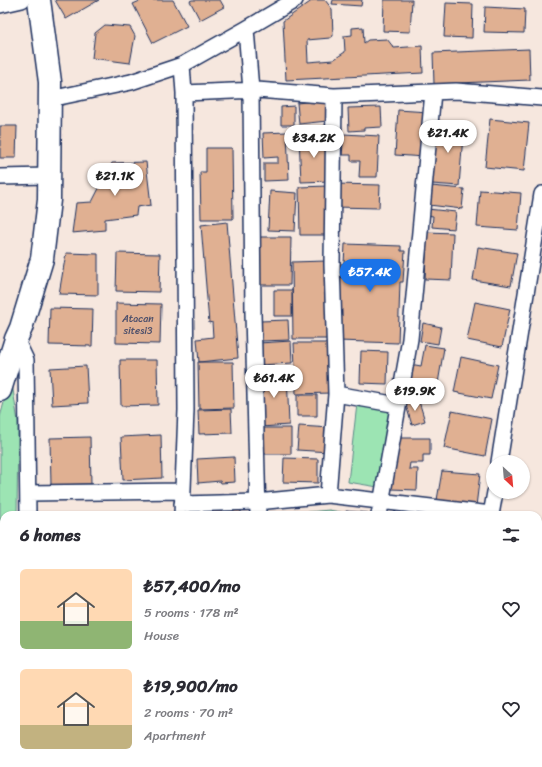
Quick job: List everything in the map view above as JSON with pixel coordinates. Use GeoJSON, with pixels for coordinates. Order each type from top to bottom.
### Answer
{"type":"FeatureCollection","features":[{"type":"Feature","properties":{"kind":"street"},"geometry":{"type":"LineString","coordinates":[[0,5],[22,0]]}},
{"type":"Feature","properties":{"kind":"street"},"geometry":{"type":"LineString","coordinates":[[0,390],[42,259],[49,200],[50,82],[39,0]]}},
{"type":"Feature","properties":{"kind":"street"},"geometry":{"type":"LineString","coordinates":[[50,99],[132,82],[182,65],[246,30],[295,0]]}},
{"type":"Feature","properties":{"kind":"street"},"geometry":{"type":"LineString","coordinates":[[246,30],[252,90],[253,313],[258,508]]}},
{"type":"Feature","properties":{"kind":"street"},"geometry":{"type":"LineString","coordinates":[[182,65],[184,93],[186,410],[182,503]]}},
{"type":"Feature","properties":{"kind":"street"},"geometry":{"type":"LineString","coordinates":[[184,93],[252,90],[334,96],[456,91],[542,98]]}},
{"type":"Feature","properties":{"kind":"street"},"geometry":{"type":"LineString","coordinates":[[380,509],[410,339],[433,92]]}},
{"type":"Feature","properties":{"kind":"street"},"geometry":{"type":"LineString","coordinates":[[328,495],[336,394],[332,264],[334,96]]}},
{"type":"Feature","properties":{"kind":"street"},"geometry":{"type":"LineString","coordinates":[[0,177],[49,176]]}},
{"type":"Feature","properties":{"kind":"street"},"geometry":{"type":"LineString","coordinates":[[500,455],[542,194]]}},
{"type":"Feature","properties":{"kind":"street"},"geometry":{"type":"LineString","coordinates":[[16,339],[26,360],[28,511]]}},
{"type":"Feature","properties":{"kind":"street"},"geometry":{"type":"LineString","coordinates":[[336,394],[398,405]]}},
{"type":"Feature","properties":{"kind":"street"},"geometry":{"type":"LineString","coordinates":[[28,493],[258,508],[328,495],[380,509],[417,511]]}},
{"type":"Feature","properties":{"kind":"street"},"geometry":{"type":"LineString","coordinates":[[492,511],[494,499]]}},
{"type":"Feature","properties":{"kind":"green space"},"geometry":{"type":"Polygon","coordinates":[[[11,377],[18,422],[17,511],[0,511],[0,417],[11,377]]]}},
{"type":"Feature","properties":{"kind":"green space"},"geometry":{"type":"Polygon","coordinates":[[[357,404],[393,411],[378,487],[348,482],[357,404]]]}},
{"type":"Feature","properties":{"kind":"building"},"geometry":{"type":"Polygon","coordinates":[[[55,0],[99,0],[66,19],[55,0]]]}},
{"type":"Feature","properties":{"kind":"building"},"geometry":{"type":"Polygon","coordinates":[[[142,0],[173,0],[187,26],[153,43],[133,4],[142,0]]]}},
{"type":"Feature","properties":{"kind":"building"},"geometry":{"type":"Polygon","coordinates":[[[220,0],[224,7],[200,20],[190,1],[220,0]]]}},
{"type":"Feature","properties":{"kind":"building"},"geometry":{"type":"Polygon","coordinates":[[[313,0],[325,0],[332,9],[333,36],[330,38],[307,40],[308,62],[333,60],[345,52],[344,36],[352,35],[352,28],[363,27],[364,43],[368,40],[387,39],[394,48],[422,46],[423,73],[286,80],[283,21],[313,0]]]}},
{"type":"Feature","properties":{"kind":"building"},"geometry":{"type":"Polygon","coordinates":[[[333,0],[362,0],[361,6],[332,4],[333,0]]]}},
{"type":"Feature","properties":{"kind":"building"},"geometry":{"type":"Polygon","coordinates":[[[384,0],[412,0],[410,32],[383,31],[384,0]]]}},
{"type":"Feature","properties":{"kind":"building"},"geometry":{"type":"Polygon","coordinates":[[[446,3],[473,4],[472,38],[444,37],[446,3]]]}},
{"type":"Feature","properties":{"kind":"building"},"geometry":{"type":"Polygon","coordinates":[[[485,7],[525,9],[524,33],[484,32],[485,7]]]}},
{"type":"Feature","properties":{"kind":"building"},"geometry":{"type":"Polygon","coordinates":[[[105,25],[130,27],[135,36],[130,63],[92,58],[95,33],[105,25]]]}},
{"type":"Feature","properties":{"kind":"building"},"geometry":{"type":"Polygon","coordinates":[[[529,49],[530,80],[434,84],[433,53],[529,49]]]}},
{"type":"Feature","properties":{"kind":"building"},"geometry":{"type":"Polygon","coordinates":[[[325,100],[327,121],[299,124],[297,103],[325,100]]]}},
{"type":"Feature","properties":{"kind":"building"},"geometry":{"type":"Polygon","coordinates":[[[294,106],[294,125],[281,125],[281,107],[294,106]]]}},
{"type":"Feature","properties":{"kind":"building"},"geometry":{"type":"Polygon","coordinates":[[[381,107],[382,127],[349,131],[348,108],[381,107]]]}},
{"type":"Feature","properties":{"kind":"building"},"geometry":{"type":"Polygon","coordinates":[[[398,110],[428,112],[425,157],[395,155],[398,110]]]}},
{"type":"Feature","properties":{"kind":"building"},"geometry":{"type":"Polygon","coordinates":[[[490,119],[529,123],[524,171],[485,167],[490,119]]]}},
{"type":"Feature","properties":{"kind":"building"},"geometry":{"type":"Polygon","coordinates":[[[437,121],[464,123],[459,186],[432,184],[437,121]]]}},
{"type":"Feature","properties":{"kind":"building"},"geometry":{"type":"Polygon","coordinates":[[[0,126],[17,126],[16,158],[0,158],[0,126]]]}},
{"type":"Feature","properties":{"kind":"building"},"geometry":{"type":"Polygon","coordinates":[[[287,132],[289,180],[264,181],[264,163],[278,163],[278,157],[264,158],[263,133],[287,132]]]}},
{"type":"Feature","properties":{"kind":"building"},"geometry":{"type":"Polygon","coordinates":[[[344,134],[379,136],[377,177],[359,177],[360,161],[351,161],[351,155],[342,155],[344,134]]]}},
{"type":"Feature","properties":{"kind":"building"},"geometry":{"type":"Polygon","coordinates":[[[327,135],[330,181],[301,182],[299,136],[327,135]]]}},
{"type":"Feature","properties":{"kind":"building"},"geometry":{"type":"Polygon","coordinates":[[[206,148],[232,148],[233,219],[201,219],[200,172],[206,172],[206,148]]]}},
{"type":"Feature","properties":{"kind":"building"},"geometry":{"type":"Polygon","coordinates":[[[146,162],[151,205],[137,207],[136,215],[105,219],[105,230],[72,233],[76,203],[92,202],[112,163],[146,162]]]}},
{"type":"Feature","properties":{"kind":"building"},"geometry":{"type":"Polygon","coordinates":[[[335,184],[380,185],[379,208],[335,207],[335,184]]]}},
{"type":"Feature","properties":{"kind":"building"},"geometry":{"type":"Polygon","coordinates":[[[328,186],[329,235],[300,235],[299,187],[328,186]]]}},
{"type":"Feature","properties":{"kind":"building"},"geometry":{"type":"Polygon","coordinates":[[[431,186],[464,189],[462,209],[429,205],[431,186]]]}},
{"type":"Feature","properties":{"kind":"building"},"geometry":{"type":"Polygon","coordinates":[[[480,190],[521,193],[518,230],[477,227],[480,190]]]}},
{"type":"Feature","properties":{"kind":"building"},"geometry":{"type":"Polygon","coordinates":[[[270,191],[297,193],[295,231],[268,230],[270,191]]]}},
{"type":"Feature","properties":{"kind":"building"},"geometry":{"type":"Polygon","coordinates":[[[427,209],[456,212],[454,229],[432,227],[433,216],[426,215],[427,209]]]}},
{"type":"Feature","properties":{"kind":"building"},"geometry":{"type":"Polygon","coordinates":[[[227,222],[238,358],[199,362],[197,339],[213,337],[212,322],[209,323],[201,225],[227,222]]]}},
{"type":"Feature","properties":{"kind":"building"},"geometry":{"type":"Polygon","coordinates":[[[427,232],[453,233],[451,280],[425,279],[427,232]]]}},
{"type":"Feature","properties":{"kind":"building"},"geometry":{"type":"Polygon","coordinates":[[[254,237],[291,237],[290,285],[254,285],[254,237]]]}},
{"type":"Feature","properties":{"kind":"building"},"geometry":{"type":"Polygon","coordinates":[[[345,244],[401,246],[401,251],[405,251],[403,282],[400,282],[398,343],[338,341],[338,264],[344,264],[345,244]]]}},
{"type":"Feature","properties":{"kind":"building"},"geometry":{"type":"Polygon","coordinates":[[[478,247],[517,253],[511,286],[473,280],[478,247]]]}},
{"type":"Feature","properties":{"kind":"building"},"geometry":{"type":"Polygon","coordinates":[[[66,253],[98,254],[98,295],[59,294],[66,253]]]}},
{"type":"Feature","properties":{"kind":"building"},"geometry":{"type":"Polygon","coordinates":[[[117,253],[160,254],[159,292],[116,291],[117,253]]]}},
{"type":"Feature","properties":{"kind":"building"},"geometry":{"type":"Polygon","coordinates":[[[326,261],[327,339],[293,339],[292,262],[326,261]]]}},
{"type":"Feature","properties":{"kind":"building"},"geometry":{"type":"Polygon","coordinates":[[[274,290],[292,290],[292,316],[274,316],[274,290]]]}},
{"type":"Feature","properties":{"kind":"building"},"geometry":{"type":"Polygon","coordinates":[[[475,302],[510,309],[502,347],[467,340],[475,302]]]}},
{"type":"Feature","properties":{"kind":"building"},"geometry":{"type":"Polygon","coordinates":[[[116,303],[161,304],[160,344],[116,343],[116,303]]]}},
{"type":"Feature","properties":{"kind":"building"},"geometry":{"type":"Polygon","coordinates":[[[50,308],[93,309],[92,346],[49,345],[50,308]]]}},
{"type":"Feature","properties":{"kind":"building"},"geometry":{"type":"Polygon","coordinates":[[[288,320],[289,340],[261,341],[260,321],[288,320]]]}},
{"type":"Feature","properties":{"kind":"building"},"geometry":{"type":"Polygon","coordinates":[[[423,323],[441,327],[438,344],[420,341],[423,323]]]}},
{"type":"Feature","properties":{"kind":"building"},"geometry":{"type":"Polygon","coordinates":[[[291,341],[292,363],[261,365],[259,343],[291,341]]]}},
{"type":"Feature","properties":{"kind":"building"},"geometry":{"type":"Polygon","coordinates":[[[294,343],[330,343],[330,393],[296,394],[294,343]]]}},
{"type":"Feature","properties":{"kind":"building"},"geometry":{"type":"Polygon","coordinates":[[[425,345],[444,348],[436,395],[406,389],[410,364],[421,366],[425,345]]]}},
{"type":"Feature","properties":{"kind":"building"},"geometry":{"type":"Polygon","coordinates":[[[361,351],[388,352],[387,384],[360,383],[361,351]]]}},
{"type":"Feature","properties":{"kind":"building"},"geometry":{"type":"Polygon","coordinates":[[[461,357],[498,365],[491,399],[454,392],[461,357]]]}},
{"type":"Feature","properties":{"kind":"building"},"geometry":{"type":"Polygon","coordinates":[[[120,360],[157,360],[158,405],[121,406],[120,360]]]}},
{"type":"Feature","properties":{"kind":"building"},"geometry":{"type":"Polygon","coordinates":[[[198,362],[233,362],[234,408],[199,409],[198,362]]]}},
{"type":"Feature","properties":{"kind":"building"},"geometry":{"type":"Polygon","coordinates":[[[86,366],[88,403],[52,405],[50,368],[86,366]]]}},
{"type":"Feature","properties":{"kind":"building"},"geometry":{"type":"Polygon","coordinates":[[[287,371],[289,425],[261,427],[258,373],[287,371]]]}},
{"type":"Feature","properties":{"kind":"building"},"geometry":{"type":"Polygon","coordinates":[[[297,395],[317,395],[317,416],[297,416],[297,395]]]}},
{"type":"Feature","properties":{"kind":"building"},"geometry":{"type":"Polygon","coordinates":[[[418,398],[425,421],[412,425],[405,402],[418,398]]]}},
{"type":"Feature","properties":{"kind":"building"},"geometry":{"type":"Polygon","coordinates":[[[231,409],[232,433],[199,434],[198,410],[231,409]]]}},
{"type":"Feature","properties":{"kind":"building"},"geometry":{"type":"Polygon","coordinates":[[[452,411],[492,419],[485,456],[444,448],[452,411]]]}},
{"type":"Feature","properties":{"kind":"building"},"geometry":{"type":"Polygon","coordinates":[[[299,426],[331,428],[330,452],[297,450],[299,426]]]}},
{"type":"Feature","properties":{"kind":"building"},"geometry":{"type":"Polygon","coordinates":[[[261,428],[291,428],[291,454],[261,454],[261,428]]]}},
{"type":"Feature","properties":{"kind":"building"},"geometry":{"type":"Polygon","coordinates":[[[161,435],[162,478],[123,480],[121,437],[161,435]]]}},
{"type":"Feature","properties":{"kind":"building"},"geometry":{"type":"Polygon","coordinates":[[[90,437],[91,484],[51,485],[50,438],[90,437]]]}},
{"type":"Feature","properties":{"kind":"building"},"geometry":{"type":"Polygon","coordinates":[[[394,438],[430,438],[430,455],[423,455],[423,463],[410,463],[409,469],[418,469],[417,490],[391,489],[394,438]]]}},
{"type":"Feature","properties":{"kind":"building"},"geometry":{"type":"Polygon","coordinates":[[[234,457],[235,482],[221,483],[220,481],[198,483],[197,459],[234,457]]]}},
{"type":"Feature","properties":{"kind":"building"},"geometry":{"type":"Polygon","coordinates":[[[284,458],[318,459],[318,483],[283,482],[284,458]]]}},
{"type":"Feature","properties":{"kind":"building"},"geometry":{"type":"Polygon","coordinates":[[[442,471],[480,474],[476,506],[437,500],[442,471]]]}},
{"type":"Feature","properties":{"kind":"building"},"geometry":{"type":"Polygon","coordinates":[[[205,508],[241,508],[241,511],[205,511],[205,508]]]}}]}
